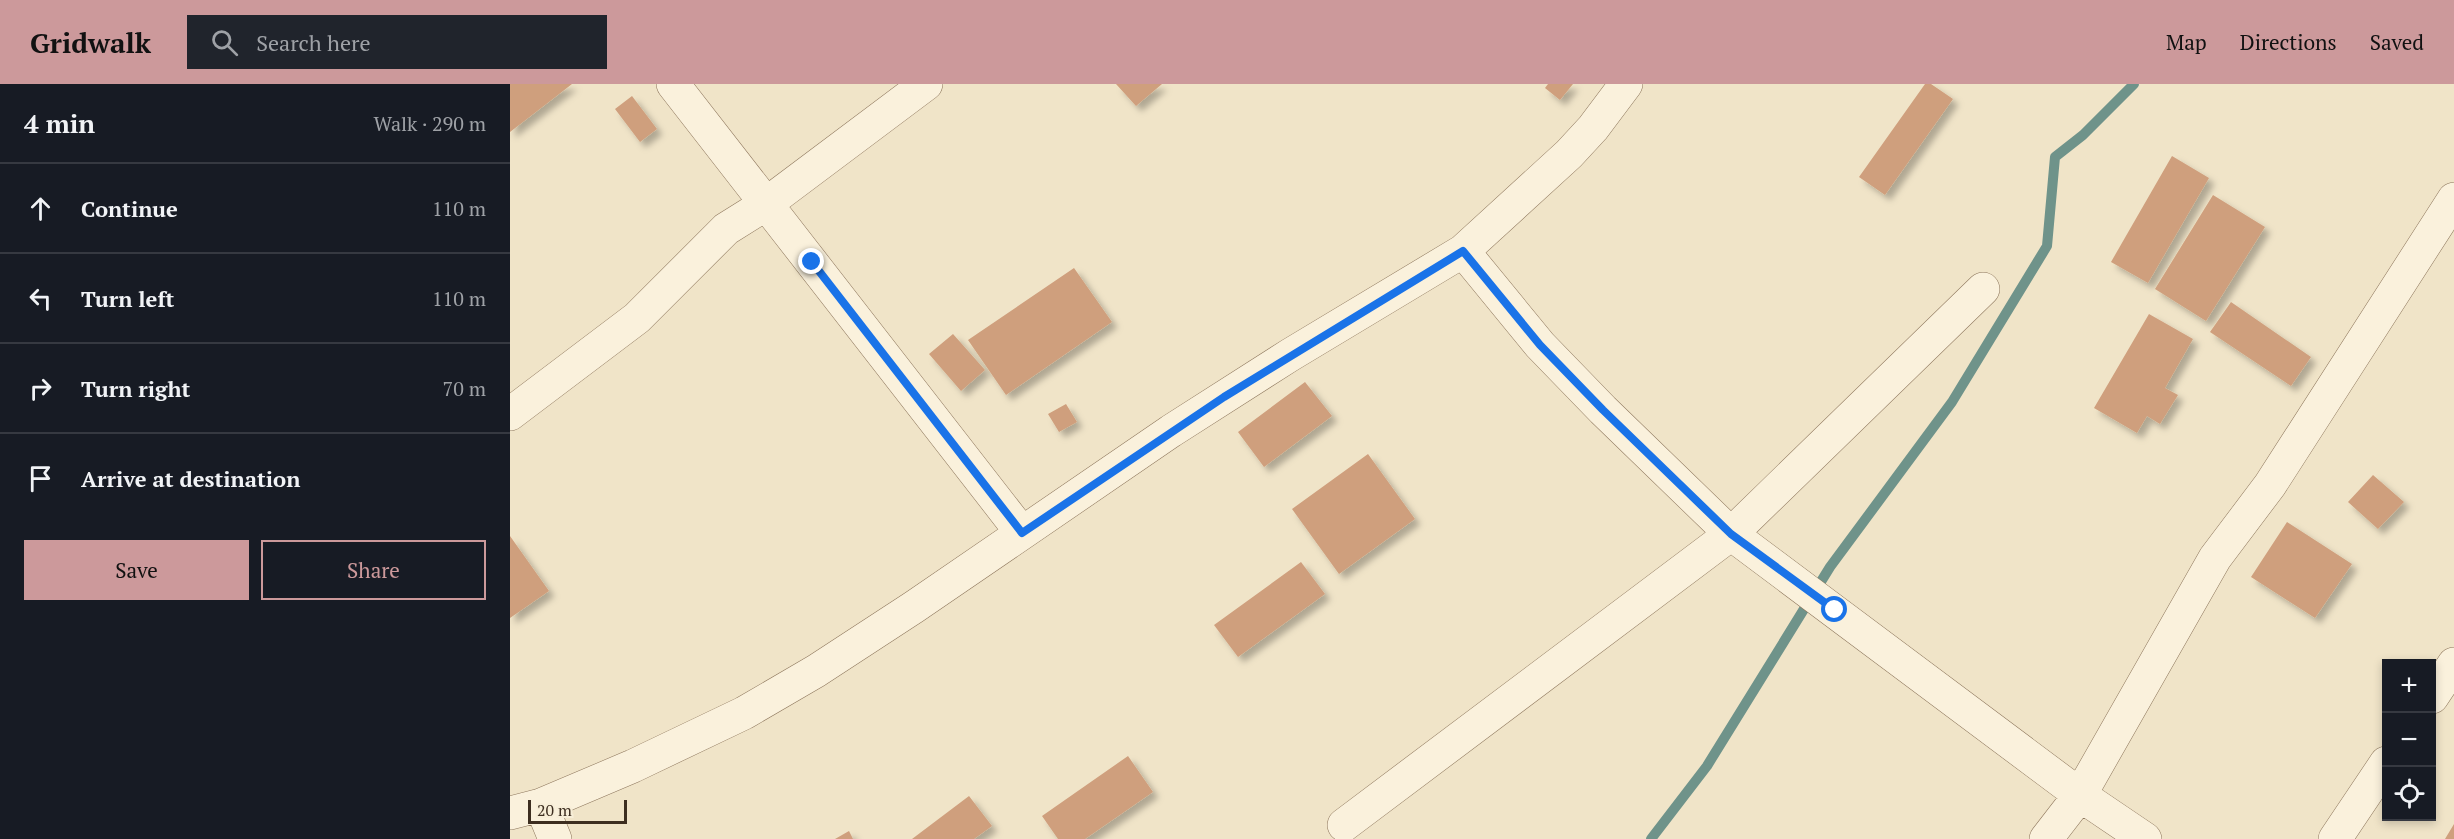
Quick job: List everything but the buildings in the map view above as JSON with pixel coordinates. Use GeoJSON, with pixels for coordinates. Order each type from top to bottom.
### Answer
{"type":"FeatureCollection","features":[{"type":"Feature","properties":{"kind":"street"},"geometry":{"type":"LineString","coordinates":[[673,84],[1022,533]]}},
{"type":"Feature","properties":{"kind":"street"},"geometry":{"type":"LineString","coordinates":[[510,414],[637,318],[726,229],[766,204],[926,84]]}},
{"type":"Feature","properties":{"kind":"street"},"geometry":{"type":"LineString","coordinates":[[555,839],[525,809],[633,766],[744,713],[816,671],[1224,397],[1463,251],[1569,154],[1593,128],[1626,84]]}},
{"type":"Feature","properties":{"kind":"street"},"geometry":{"type":"LineString","coordinates":[[2046,839],[2080,795],[2215,558],[2270,485],[2454,199]]}},
{"type":"Feature","properties":{"kind":"street"},"geometry":{"type":"LineString","coordinates":[[1463,251],[1540,345],[1603,410],[1731,534],[2080,795],[2145,839]]}},
{"type":"Feature","properties":{"kind":"street"},"geometry":{"type":"LineString","coordinates":[[1344,825],[1731,534],[1983,289]]}},
{"type":"Feature","properties":{"kind":"street"},"geometry":{"type":"LineString","coordinates":[[2436,691],[2454,664]]}},
{"type":"Feature","properties":{"kind":"street"},"geometry":{"type":"LineString","coordinates":[[2335,839],[2383,767]]}},
{"type":"Feature","properties":{"kind":"waterway"},"geometry":{"type":"LineString","coordinates":[[1651,839],[1707,766],[1830,567],[1952,402],[2047,246],[2055,157],[2083,135],[2134,84]]}},
{"type":"Feature","properties":{"kind":"route"},"geometry":{"type":"LineString","coordinates":[[812,262],[1022,533],[1224,397],[1463,251],[1540,345],[1603,410],[1731,534],[1835,610]]}}]}
